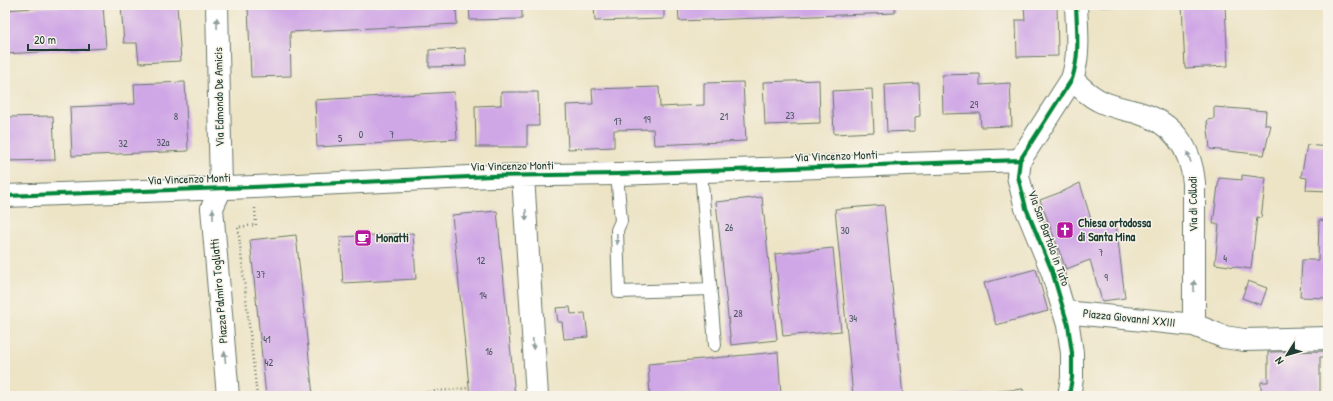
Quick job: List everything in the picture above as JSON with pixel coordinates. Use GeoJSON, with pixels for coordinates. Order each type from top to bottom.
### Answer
{"type":"FeatureCollection","features":[{"type":"Feature","properties":{"kind":"street","name":"Via Edmondo De Amicis"},"geometry":{"type":"LineString","coordinates":[[217,5],[221,188]]}},
{"type":"Feature","properties":{"kind":"street","name":"Via San Bartolo in Tuto"},"geometry":{"type":"LineString","coordinates":[[1069,396],[1072,378],[1072,353],[1068,325],[1052,271],[1025,203],[1018,176],[1020,160],[1072,79],[1076,64],[1077,51],[1076,5]]}},
{"type":"Feature","properties":{"kind":"street","name":"Via di Collodi"},"geometry":{"type":"LineString","coordinates":[[1072,79],[1086,92],[1103,103],[1140,113],[1157,120],[1172,131],[1185,148],[1192,166],[1194,183],[1194,325]]}},
{"type":"Feature","properties":{"kind":"street","name":"Via Vincenzo Monti"},"geometry":{"type":"LineString","coordinates":[[5,196],[523,176],[1020,160]]}},
{"type":"Feature","properties":{"kind":"street","name":"Via Vincenzo Monti"},"geometry":{"type":"LineString","coordinates":[[523,176],[537,396]]}},
{"type":"Feature","properties":{"kind":"street","name":"Piazza Palmiro Togliatti"},"geometry":{"type":"LineString","coordinates":[[221,188],[212,208],[228,396]]}},
{"type":"Feature","properties":{"kind":"street","name":"Piazza Giovanni XXIII"},"geometry":{"type":"LineString","coordinates":[[1064,312],[1077,312],[1194,325],[1224,337],[1244,340],[1328,338]]}},
{"type":"Feature","properties":{"kind":"lane"},"geometry":{"type":"LineString","coordinates":[[701,171],[715,345]]}},
{"type":"Feature","properties":{"kind":"lane"},"geometry":{"type":"LineString","coordinates":[[617,174],[621,221],[617,230],[619,292],[711,289]]}},
{"type":"Feature","properties":{"kind":"path"},"geometry":{"type":"LineString","coordinates":[[255,208],[256,225],[238,227],[257,396]]}},
{"type":"Feature","properties":{"kind":"path"},"geometry":{"type":"LineString","coordinates":[[386,396],[469,388]]}},
{"type":"Feature","properties":{"kind":"building"},"geometry":{"type":"Polygon","coordinates":[[[78,5],[103,5],[106,48],[5,54],[5,10],[78,5]]]}},
{"type":"Feature","properties":{"kind":"building"},"geometry":{"type":"Polygon","coordinates":[[[121,5],[177,5],[181,61],[139,63],[137,43],[124,43],[121,5]]]}},
{"type":"Feature","properties":{"kind":"building"},"geometry":{"type":"Polygon","coordinates":[[[270,5],[456,5],[457,24],[290,32],[291,76],[251,77],[248,7],[271,7],[270,5]]]}},
{"type":"Feature","properties":{"kind":"building"},"geometry":{"type":"Polygon","coordinates":[[[469,5],[522,5],[522,19],[470,20],[469,5]]]}},
{"type":"Feature","properties":{"kind":"building"},"geometry":{"type":"Polygon","coordinates":[[[594,5],[664,5],[664,19],[595,21],[594,5]]]}},
{"type":"Feature","properties":{"kind":"building"},"geometry":{"type":"Polygon","coordinates":[[[678,5],[895,5],[895,13],[679,21],[678,5]]]}},
{"type":"Feature","properties":{"kind":"building"},"geometry":{"type":"Polygon","coordinates":[[[1024,5],[1057,5],[1058,56],[1017,57],[1016,20],[1025,20],[1024,5]]]}},
{"type":"Feature","properties":{"kind":"building"},"geometry":{"type":"Polygon","coordinates":[[[1100,5],[1159,5],[1159,6],[1100,7],[1100,5]]]}},
{"type":"Feature","properties":{"kind":"building"},"geometry":{"type":"Polygon","coordinates":[[[1182,5],[1225,5],[1228,66],[1185,68],[1182,5]]]}},
{"type":"Feature","properties":{"kind":"building"},"geometry":{"type":"Polygon","coordinates":[[[465,48],[466,66],[429,67],[429,50],[465,48]]]}},
{"type":"Feature","properties":{"kind":"building"},"geometry":{"type":"Polygon","coordinates":[[[980,74],[980,85],[1010,83],[1012,126],[981,127],[980,113],[943,114],[942,75],[980,74]]]}},
{"type":"Feature","properties":{"kind":"building"},"geometry":{"type":"Polygon","coordinates":[[[819,80],[820,123],[765,125],[763,82],[819,80]]]}},
{"type":"Feature","properties":{"kind":"building"},"geometry":{"type":"Polygon","coordinates":[[[185,82],[188,151],[72,156],[70,107],[135,104],[134,84],[185,82]]]}},
{"type":"Feature","properties":{"kind":"building"},"geometry":{"type":"Polygon","coordinates":[[[743,82],[746,141],[654,145],[653,129],[614,130],[614,147],[568,149],[566,105],[593,104],[592,89],[659,87],[660,107],[704,105],[704,83],[743,82]]]}},
{"type":"Feature","properties":{"kind":"building"},"geometry":{"type":"Polygon","coordinates":[[[919,83],[920,116],[915,117],[915,131],[887,132],[885,85],[919,83]]]}},
{"type":"Feature","properties":{"kind":"building"},"geometry":{"type":"Polygon","coordinates":[[[872,89],[874,132],[834,134],[832,91],[872,89]]]}},
{"type":"Feature","properties":{"kind":"building"},"geometry":{"type":"Polygon","coordinates":[[[454,92],[457,139],[317,147],[315,100],[454,92]]]}},
{"type":"Feature","properties":{"kind":"building"},"geometry":{"type":"Polygon","coordinates":[[[501,92],[538,92],[539,126],[527,126],[527,147],[476,147],[475,106],[501,105],[501,92]]]}},
{"type":"Feature","properties":{"kind":"building"},"geometry":{"type":"Polygon","coordinates":[[[1214,107],[1266,111],[1265,125],[1271,125],[1264,155],[1210,149],[1207,120],[1214,119],[1214,107]]]}},
{"type":"Feature","properties":{"kind":"building"},"geometry":{"type":"Polygon","coordinates":[[[53,116],[55,160],[5,161],[5,117],[53,116]]]}},
{"type":"Feature","properties":{"kind":"building"},"geometry":{"type":"Polygon","coordinates":[[[1307,145],[1328,147],[1328,191],[1306,190],[1307,178],[1301,177],[1307,145]]]}},
{"type":"Feature","properties":{"kind":"building"},"geometry":{"type":"Polygon","coordinates":[[[1242,175],[1266,178],[1261,218],[1257,217],[1251,269],[1215,264],[1219,224],[1213,224],[1219,178],[1242,180],[1242,175]]]}},
{"type":"Feature","properties":{"kind":"building"},"geometry":{"type":"Polygon","coordinates":[[[1080,183],[1092,223],[1116,224],[1125,298],[1102,301],[1090,260],[1066,269],[1040,200],[1080,183]]]}},
{"type":"Feature","properties":{"kind":"building"},"geometry":{"type":"Polygon","coordinates":[[[762,197],[777,340],[731,345],[716,202],[762,197]]]}},
{"type":"Feature","properties":{"kind":"building"},"geometry":{"type":"Polygon","coordinates":[[[884,205],[903,396],[853,396],[835,209],[884,205]]]}},
{"type":"Feature","properties":{"kind":"building"},"geometry":{"type":"Polygon","coordinates":[[[497,211],[515,396],[470,396],[452,215],[497,211]]]}},
{"type":"Feature","properties":{"kind":"building"},"geometry":{"type":"Polygon","coordinates":[[[1319,220],[1328,221],[1328,298],[1300,297],[1302,260],[1318,260],[1319,220]]]}},
{"type":"Feature","properties":{"kind":"building"},"geometry":{"type":"Polygon","coordinates":[[[413,233],[416,279],[343,283],[340,237],[413,233]]]}},
{"type":"Feature","properties":{"kind":"building"},"geometry":{"type":"Polygon","coordinates":[[[296,235],[313,396],[266,396],[250,240],[296,235]]]}},
{"type":"Feature","properties":{"kind":"building"},"geometry":{"type":"Polygon","coordinates":[[[833,248],[841,331],[783,336],[775,254],[833,248]]]}},
{"type":"Feature","properties":{"kind":"building"},"geometry":{"type":"Polygon","coordinates":[[[1036,269],[1048,311],[996,325],[984,283],[1036,269]]]}},
{"type":"Feature","properties":{"kind":"building"},"geometry":{"type":"Polygon","coordinates":[[[1248,281],[1267,288],[1261,305],[1242,298],[1248,281]]]}},
{"type":"Feature","properties":{"kind":"building"},"geometry":{"type":"Polygon","coordinates":[[[570,307],[571,314],[585,313],[588,337],[564,339],[562,322],[558,322],[556,308],[570,307]]]}},
{"type":"Feature","properties":{"kind":"building"},"geometry":{"type":"Polygon","coordinates":[[[1328,351],[1328,357],[1320,357],[1320,396],[1261,396],[1261,382],[1268,382],[1268,352],[1328,351]]]}},
{"type":"Feature","properties":{"kind":"building"},"geometry":{"type":"Polygon","coordinates":[[[778,352],[781,396],[650,396],[648,364],[778,352]]]}},
{"type":"Feature","properties":{"kind":"building"},"geometry":{"type":"Polygon","coordinates":[[[1023,389],[1024,396],[954,396],[954,395],[1023,389]]]}},
{"type":"Feature","properties":{"kind":"cycle path"},"geometry":{"type":"LineString","coordinates":[[1069,396],[1072,378],[1072,353],[1068,325],[1052,271],[1026,208],[1018,176],[1020,160],[1072,79],[1075,70],[1077,51],[1076,5]]}},
{"type":"Feature","properties":{"kind":"cycle path"},"geometry":{"type":"LineString","coordinates":[[5,196],[254,187],[491,176],[617,174],[1020,160]]}},
{"type":"Feature","properties":{"kind":"place","name":"Chiesa ortodossa di Santa Mina"},"geometry":{"type":"Point","coordinates":[1065,230]}},
{"type":"Feature","properties":{"kind":"place","name":"Monatti"},"geometry":{"type":"Point","coordinates":[363,238]}}]}
